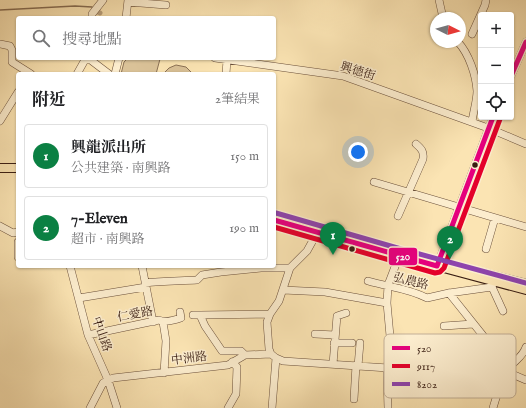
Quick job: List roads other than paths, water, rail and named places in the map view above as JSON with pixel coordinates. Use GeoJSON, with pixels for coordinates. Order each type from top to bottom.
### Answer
{"type":"FeatureCollection","features":[{"type":"Feature","properties":{"kind":"main road"},"geometry":{"type":"LineString","coordinates":[[0,163],[16,163]]}},
{"type":"Feature","properties":{"kind":"main road"},"geometry":{"type":"LineString","coordinates":[[0,168],[16,168]]}},
{"type":"Feature","properties":{"kind":"main road"},"geometry":{"type":"LineString","coordinates":[[276,217],[526,290]]}},
{"type":"Feature","properties":{"kind":"main road"},"geometry":{"type":"LineString","coordinates":[[276,220],[318,230]]}},
{"type":"Feature","properties":{"kind":"main road"},"geometry":{"type":"LineString","coordinates":[[494,281],[526,284]]}},
{"type":"Feature","properties":{"kind":"street"},"geometry":{"type":"LineString","coordinates":[[92,16],[103,0]]}},
{"type":"Feature","properties":{"kind":"street"},"geometry":{"type":"LineString","coordinates":[[440,0],[442,12]]}},
{"type":"Feature","properties":{"kind":"street"},"geometry":{"type":"LineString","coordinates":[[472,34],[485,6],[486,0]]}},
{"type":"Feature","properties":{"kind":"street"},"geometry":{"type":"LineString","coordinates":[[126,16],[128,1],[166,5]]}},
{"type":"Feature","properties":{"kind":"street"},"geometry":{"type":"LineString","coordinates":[[514,69],[526,42]]}},
{"type":"Feature","properties":{"kind":"street"},"geometry":{"type":"LineString","coordinates":[[0,44],[10,46],[12,50],[12,62],[27,72]]}},
{"type":"Feature","properties":{"kind":"street"},"geometry":{"type":"LineString","coordinates":[[463,48],[472,70],[477,92],[472,122]]}},
{"type":"Feature","properties":{"kind":"street"},"geometry":{"type":"LineString","coordinates":[[78,72],[86,60]]}},
{"type":"Feature","properties":{"kind":"street"},"geometry":{"type":"LineString","coordinates":[[90,60],[106,72]]}},
{"type":"Feature","properties":{"kind":"street"},"geometry":{"type":"LineString","coordinates":[[116,72],[118,60]]}},
{"type":"Feature","properties":{"kind":"street"},"geometry":{"type":"LineString","coordinates":[[226,72],[227,60]]}},
{"type":"Feature","properties":{"kind":"street","name":"興德街"},"geometry":{"type":"LineString","coordinates":[[227,60],[343,76],[472,122],[526,144]]}},
{"type":"Feature","properties":{"kind":"street"},"geometry":{"type":"LineString","coordinates":[[0,121],[16,95]]}},
{"type":"Feature","properties":{"kind":"street"},"geometry":{"type":"LineString","coordinates":[[438,264],[492,120]]}},
{"type":"Feature","properties":{"kind":"street"},"geometry":{"type":"LineString","coordinates":[[398,216],[423,159],[424,154],[422,149],[416,144]]}},
{"type":"Feature","properties":{"kind":"street"},"geometry":{"type":"LineString","coordinates":[[374,182],[459,208],[526,226]]}},
{"type":"Feature","properties":{"kind":"street"},"geometry":{"type":"LineString","coordinates":[[486,249],[495,218]]}},
{"type":"Feature","properties":{"kind":"street"},"geometry":{"type":"LineString","coordinates":[[0,226],[16,233]]}},
{"type":"Feature","properties":{"kind":"street"},"geometry":{"type":"LineString","coordinates":[[272,408],[274,356],[269,350],[267,322],[270,314],[279,301],[290,268],[306,251],[318,230]]}},
{"type":"Feature","properties":{"kind":"street"},"geometry":{"type":"LineString","coordinates":[[390,334],[387,304],[388,285],[400,254]]}},
{"type":"Feature","properties":{"kind":"street","name":"中山路"},"geometry":{"type":"LineString","coordinates":[[71,268],[88,335],[108,380],[117,408]]}},
{"type":"Feature","properties":{"kind":"street"},"geometry":{"type":"LineString","coordinates":[[142,268],[153,322]]}},
{"type":"Feature","properties":{"kind":"street","name":"仁愛路"},"geometry":{"type":"LineString","coordinates":[[79,298],[165,280],[173,282],[197,280],[202,275],[221,272],[261,268],[290,268]]}},
{"type":"Feature","properties":{"kind":"street","name":"弘農路"},"geometry":{"type":"LineString","coordinates":[[368,281],[416,292],[427,298],[494,281]]}},
{"type":"Feature","properties":{"kind":"street"},"geometry":{"type":"LineString","coordinates":[[494,281],[503,311]]}},
{"type":"Feature","properties":{"kind":"street"},"geometry":{"type":"LineString","coordinates":[[282,290],[325,292],[387,304]]}},
{"type":"Feature","properties":{"kind":"street"},"geometry":{"type":"LineString","coordinates":[[449,293],[481,334]]}},
{"type":"Feature","properties":{"kind":"street","name":"仁愛路"},"geometry":{"type":"LineString","coordinates":[[88,335],[160,320],[163,322],[181,318],[180,312]]}},
{"type":"Feature","properties":{"kind":"street"},"geometry":{"type":"LineString","coordinates":[[333,364],[337,316],[346,313]]}},
{"type":"Feature","properties":{"kind":"street"},"geometry":{"type":"LineString","coordinates":[[245,355],[241,351],[222,351],[196,315],[270,314]]}},
{"type":"Feature","properties":{"kind":"street"},"geometry":{"type":"LineString","coordinates":[[163,322],[166,341],[164,373]]}},
{"type":"Feature","properties":{"kind":"street"},"geometry":{"type":"LineString","coordinates":[[444,326],[473,324]]}},
{"type":"Feature","properties":{"kind":"street"},"geometry":{"type":"LineString","coordinates":[[316,334],[352,343]]}},
{"type":"Feature","properties":{"kind":"street"},"geometry":{"type":"LineString","coordinates":[[354,399],[360,343]]}},
{"type":"Feature","properties":{"kind":"street"},"geometry":{"type":"LineString","coordinates":[[516,362],[526,347]]}},
{"type":"Feature","properties":{"kind":"street","name":"中洲路"},"geometry":{"type":"LineString","coordinates":[[108,380],[113,378],[228,365],[245,355],[274,356],[283,361],[357,366],[384,370]]}},
{"type":"Feature","properties":{"kind":"street"},"geometry":{"type":"LineString","coordinates":[[228,408],[236,394],[237,367],[232,362]]}},
{"type":"Feature","properties":{"kind":"street"},"geometry":{"type":"LineString","coordinates":[[516,374],[526,380]]}},
{"type":"Feature","properties":{"kind":"street"},"geometry":{"type":"LineString","coordinates":[[90,408],[103,383],[108,380]]}},
{"type":"Feature","properties":{"kind":"street"},"geometry":{"type":"LineString","coordinates":[[388,398],[388,408]]}},
{"type":"Feature","properties":{"kind":"street"},"geometry":{"type":"LineString","coordinates":[[492,408],[496,398]]}},
{"type":"Feature","properties":{"kind":"waterway"},"geometry":{"type":"LineString","coordinates":[[0,10],[75,6],[92,7]]}},
{"type":"Feature","properties":{"kind":"place","name":"興龍派出所"},"geometry":{"type":"Point","coordinates":[333,255]}},
{"type":"Feature","properties":{"kind":"place","name":"7-Eleven"},"geometry":{"type":"Point","coordinates":[450,259]}}]}
